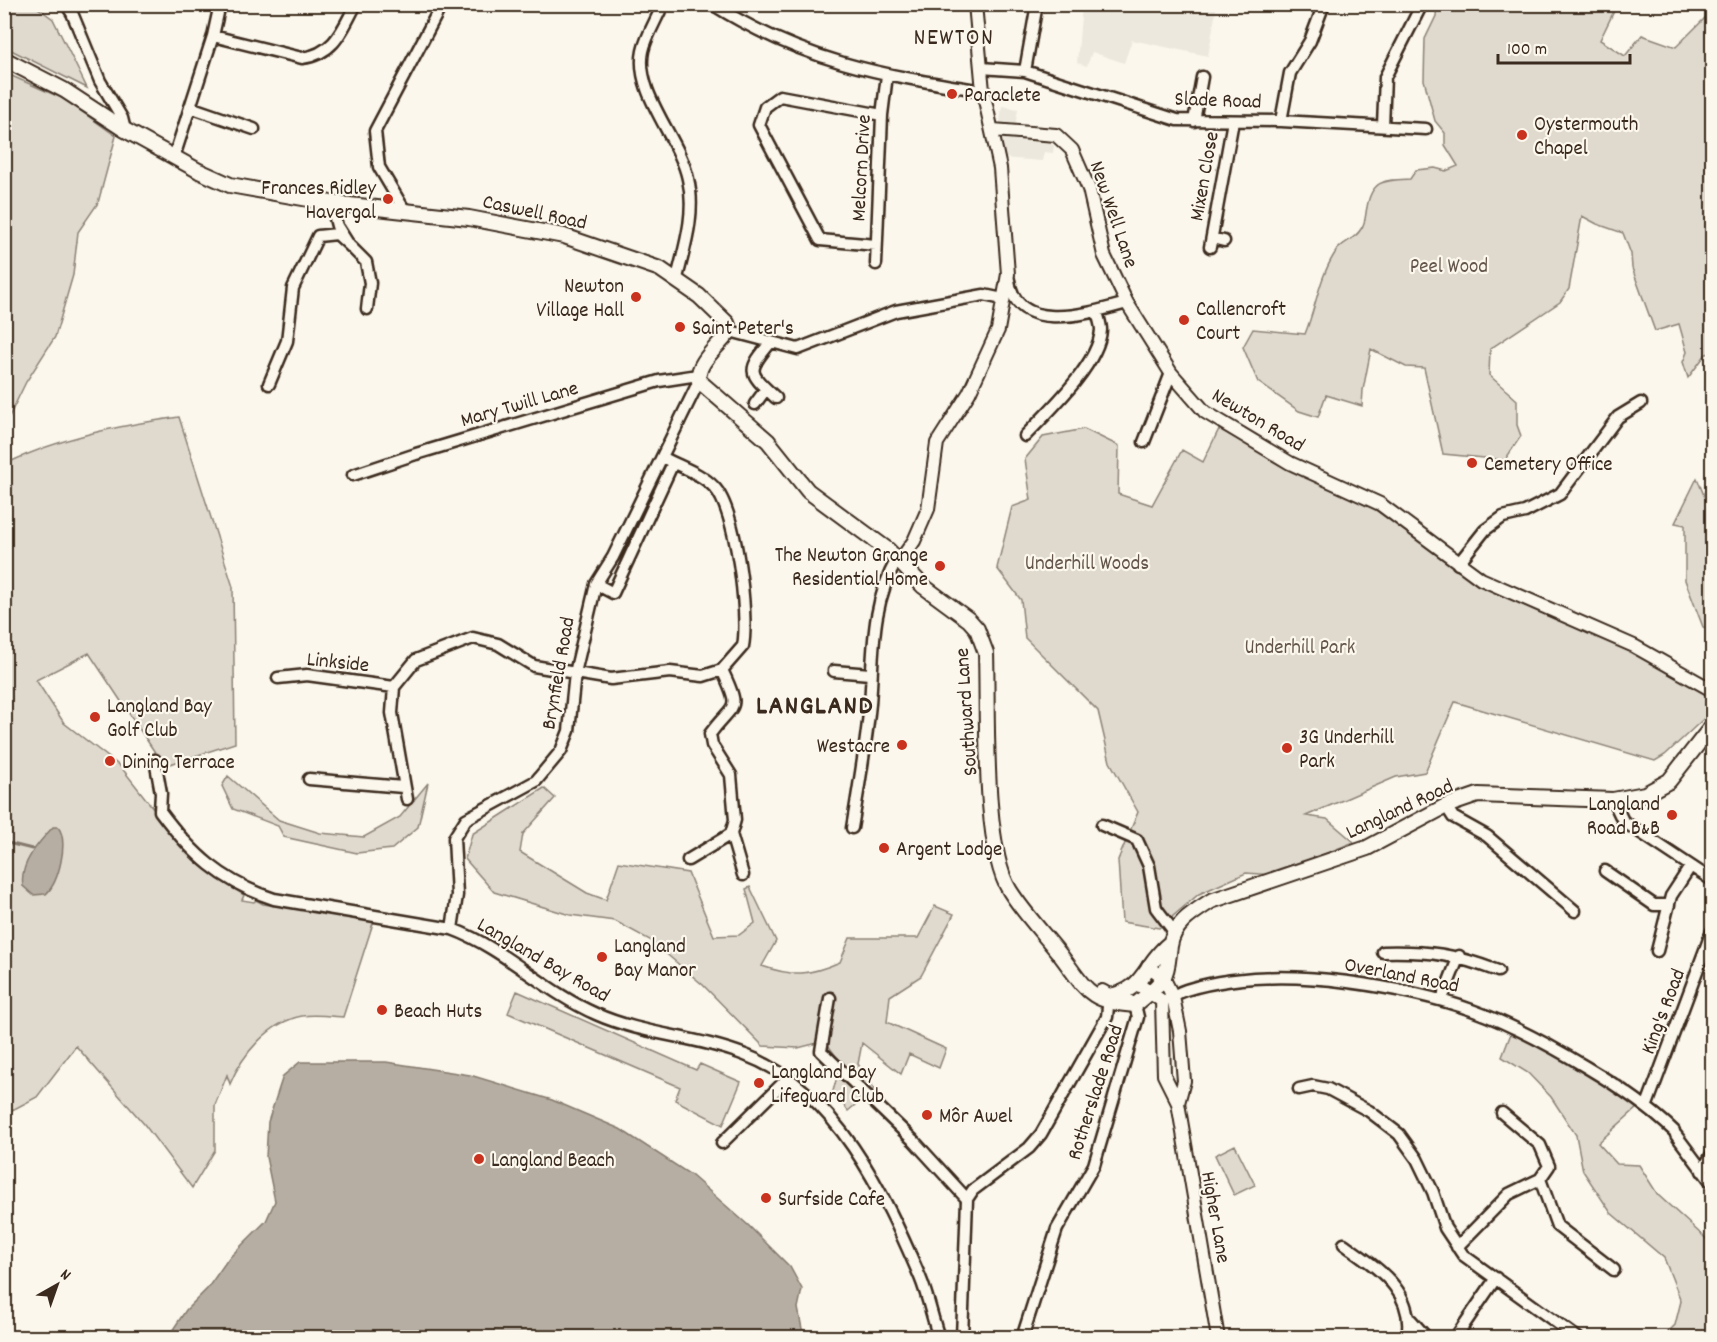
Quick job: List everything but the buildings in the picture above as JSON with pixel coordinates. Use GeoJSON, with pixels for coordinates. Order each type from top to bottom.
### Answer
{"type":"FeatureCollection","features":[{"type":"Feature","properties":{"kind":"main road","name":"Caswell Road"},"geometry":{"type":"LineString","coordinates":[[4,59],[64,90],[125,130],[230,185],[331,203],[469,218],[564,236],[632,257],[677,278],[727,323],[730,332]]}},
{"type":"Feature","properties":{"kind":"main road"},"geometry":{"type":"LineString","coordinates":[[730,332],[698,378],[768,441],[808,491],[888,550],[898,561]]}},
{"type":"Feature","properties":{"kind":"main road","name":"Southward Lane"},"geometry":{"type":"LineString","coordinates":[[898,561],[923,586],[969,620],[983,640],[992,826],[999,865],[1009,890],[1072,970],[1114,998]]}},
{"type":"Feature","properties":{"kind":"main road","name":"Langland Road"},"geometry":{"type":"LineString","coordinates":[[1114,998],[1138,984],[1156,954],[1172,938],[1189,915],[1210,901],[1367,848],[1446,806],[1478,795],[1613,800],[1656,790],[1669,781],[1713,726]]}},
{"type":"Feature","properties":{"kind":"main road"},"geometry":{"type":"LineString","coordinates":[[1114,998],[1135,1005],[1151,992],[1163,977],[1169,962],[1172,938]]}},
{"type":"Feature","properties":{"kind":"street"},"geometry":{"type":"LineString","coordinates":[[66,4],[125,130]]}},
{"type":"Feature","properties":{"kind":"street"},"geometry":{"type":"LineString","coordinates":[[174,157],[213,36],[220,4]]}},
{"type":"Feature","properties":{"kind":"street"},"geometry":{"type":"LineString","coordinates":[[213,36],[302,58],[314,57],[330,48],[339,38],[356,4]]}},
{"type":"Feature","properties":{"kind":"street"},"geometry":{"type":"LineString","coordinates":[[405,211],[379,167],[375,130],[442,4]]}},
{"type":"Feature","properties":{"kind":"street"},"geometry":{"type":"LineString","coordinates":[[663,4],[643,52],[646,86],[688,177],[690,187],[691,214],[677,278]]}},
{"type":"Feature","properties":{"kind":"street"},"geometry":{"type":"LineString","coordinates":[[712,4],[741,23],[811,55],[887,75],[983,91]]}},
{"type":"Feature","properties":{"kind":"street"},"geometry":{"type":"LineString","coordinates":[[975,4],[983,91],[1000,168],[1008,274],[1015,302],[1029,312],[1043,316],[1097,311],[1127,303]]}},
{"type":"Feature","properties":{"kind":"street"},"geometry":{"type":"LineString","coordinates":[[1025,71],[1037,4]]}},
{"type":"Feature","properties":{"kind":"street"},"geometry":{"type":"LineString","coordinates":[[1281,120],[1290,73],[1310,41],[1324,4]]}},
{"type":"Feature","properties":{"kind":"street"},"geometry":{"type":"LineString","coordinates":[[1383,126],[1385,77],[1422,4]]}},
{"type":"Feature","properties":{"kind":"street","name":"Slade Road"},"geometry":{"type":"LineString","coordinates":[[981,68],[1025,71],[1161,116],[1194,121],[1281,120],[1426,129]]}},
{"type":"Feature","properties":{"kind":"street","name":"Melcorn Drive"},"geometry":{"type":"LineString","coordinates":[[876,264],[882,115],[887,75]]}},
{"type":"Feature","properties":{"kind":"street"},"geometry":{"type":"LineString","coordinates":[[1194,121],[1202,76]]}},
{"type":"Feature","properties":{"kind":"street"},"geometry":{"type":"LineString","coordinates":[[876,245],[820,240],[759,125],[765,107],[780,96],[882,115]]}},
{"type":"Feature","properties":{"kind":"street"},"geometry":{"type":"LineString","coordinates":[[190,107],[254,129]]}},
{"type":"Feature","properties":{"kind":"street","name":"Mixen Close"},"geometry":{"type":"LineString","coordinates":[[1224,242],[1211,243],[1233,121]]}},
{"type":"Feature","properties":{"kind":"street","name":"New Well Lane"},"geometry":{"type":"LineString","coordinates":[[993,130],[1056,135],[1072,150],[1089,189],[1104,255],[1127,303]]}},
{"type":"Feature","properties":{"kind":"street"},"geometry":{"type":"LineString","coordinates":[[331,203],[338,226],[349,245]]}},
{"type":"Feature","properties":{"kind":"street"},"geometry":{"type":"LineString","coordinates":[[269,384],[287,341],[293,288],[311,246],[318,236],[337,234],[366,262],[370,283],[367,309]]}},
{"type":"Feature","properties":{"kind":"street"},"geometry":{"type":"LineString","coordinates":[[852,828],[870,701],[870,674],[877,607],[883,587],[898,561],[914,541],[928,509],[937,443],[985,364],[998,330],[1008,274]]}},
{"type":"Feature","properties":{"kind":"street"},"geometry":{"type":"LineString","coordinates":[[730,332],[789,348],[798,348],[896,311],[984,295],[1003,299]]}},
{"type":"Feature","properties":{"kind":"street","name":"Newton Road"},"geometry":{"type":"LineString","coordinates":[[1127,303],[1171,373],[1192,401],[1205,412],[1290,463],[1380,504],[1481,579],[1634,646],[1713,690]]}},
{"type":"Feature","properties":{"kind":"street"},"geometry":{"type":"LineString","coordinates":[[1025,436],[1069,386],[1096,349],[1101,329],[1097,311]]}},
{"type":"Feature","properties":{"kind":"street"},"geometry":{"type":"LineString","coordinates":[[771,342],[753,364],[751,371],[776,398]]}},
{"type":"Feature","properties":{"kind":"street"},"geometry":{"type":"LineString","coordinates":[[1144,442],[1171,373]]}},
{"type":"Feature","properties":{"kind":"street","name":"Brynfield Road"},"geometry":{"type":"LineString","coordinates":[[452,929],[457,895],[454,838],[466,819],[536,781],[561,751],[569,731],[575,673],[596,585],[613,557],[698,378]]}},
{"type":"Feature","properties":{"kind":"street","name":"Mary Twill Lane"},"geometry":{"type":"LineString","coordinates":[[353,475],[659,381],[698,378]]}},
{"type":"Feature","properties":{"kind":"street"},"geometry":{"type":"LineString","coordinates":[[755,404],[766,389]]}},
{"type":"Feature","properties":{"kind":"street"},"geometry":{"type":"LineString","coordinates":[[1458,564],[1485,530],[1503,518],[1525,512],[1560,494],[1618,417],[1641,403]]}},
{"type":"Feature","properties":{"kind":"street"},"geometry":{"type":"LineString","coordinates":[[407,798],[403,787],[392,713],[394,687],[416,660],[473,638],[498,644],[534,666],[611,679],[670,672],[703,676],[722,670],[743,646],[745,639],[736,538],[725,502],[715,488],[662,457]]}},
{"type":"Feature","properties":{"kind":"street"},"geometry":{"type":"LineString","coordinates":[[596,585],[613,593],[673,463]]}},
{"type":"Feature","properties":{"kind":"street"},"geometry":{"type":"LineString","coordinates":[[722,670],[734,696],[734,705],[727,717],[710,734],[712,745],[731,775],[735,820],[731,834],[743,875]]}},
{"type":"Feature","properties":{"kind":"street"},"geometry":{"type":"LineString","coordinates":[[834,671],[870,674]]}},
{"type":"Feature","properties":{"kind":"street","name":"Linkside"},"geometry":{"type":"LineString","coordinates":[[278,678],[307,675],[394,687]]}},
{"type":"Feature","properties":{"kind":"street","name":"Langland Bay Road"},"geometry":{"type":"LineString","coordinates":[[155,760],[161,793],[160,811],[183,843],[202,861],[258,894],[274,900],[452,929],[469,936],[549,988],[593,1013],[745,1054],[787,1079],[833,1118],[859,1155],[920,1277],[939,1338]]}},
{"type":"Feature","properties":{"kind":"street"},"geometry":{"type":"LineString","coordinates":[[309,779],[403,787]]}},
{"type":"Feature","properties":{"kind":"street"},"geometry":{"type":"LineString","coordinates":[[1613,800],[1623,821],[1713,880]]}},
{"type":"Feature","properties":{"kind":"street"},"geometry":{"type":"LineString","coordinates":[[1446,806],[1453,818],[1487,836],[1575,911]]}},
{"type":"Feature","properties":{"kind":"street"},"geometry":{"type":"LineString","coordinates":[[1102,825],[1137,840],[1149,866],[1156,908],[1172,938]]}},
{"type":"Feature","properties":{"kind":"street"},"geometry":{"type":"LineString","coordinates":[[688,860],[731,834]]}},
{"type":"Feature","properties":{"kind":"street"},"geometry":{"type":"LineString","coordinates":[[1657,951],[1668,905],[1690,867]]}},
{"type":"Feature","properties":{"kind":"street"},"geometry":{"type":"LineString","coordinates":[[1605,872],[1654,905],[1668,905]]}},
{"type":"Feature","properties":{"kind":"street","name":"King's Road"},"geometry":{"type":"LineString","coordinates":[[1647,1105],[1713,931]]}},
{"type":"Feature","properties":{"kind":"street"},"geometry":{"type":"LineString","coordinates":[[1383,952],[1421,951],[1459,956],[1498,971]]}},
{"type":"Feature","properties":{"kind":"street"},"geometry":{"type":"LineString","coordinates":[[1443,999],[1459,956]]}},
{"type":"Feature","properties":{"kind":"street","name":"Higher Lane"},"geometry":{"type":"LineString","coordinates":[[1148,966],[1163,977],[1167,999],[1180,1031],[1184,1081],[1178,1103]]}},
{"type":"Feature","properties":{"kind":"street","name":"Overland Road"},"geometry":{"type":"LineString","coordinates":[[1167,999],[1183,990],[1271,976],[1378,986],[1443,999],[1510,1024],[1647,1105],[1675,1133],[1713,1183]]}},
{"type":"Feature","properties":{"kind":"street"},"geometry":{"type":"LineString","coordinates":[[1138,984],[1167,999]]}},
{"type":"Feature","properties":{"kind":"street"},"geometry":{"type":"LineString","coordinates":[[830,998],[821,1051],[913,1140],[967,1199]]}},
{"type":"Feature","properties":{"kind":"street"},"geometry":{"type":"LineString","coordinates":[[963,1338],[967,1199],[973,1191],[1029,1148],[1041,1134],[1095,1042],[1114,998]]}},
{"type":"Feature","properties":{"kind":"street","name":"Higher Lane"},"geometry":{"type":"LineString","coordinates":[[1167,999],[1164,1075],[1178,1103],[1218,1338]]}},
{"type":"Feature","properties":{"kind":"street","name":"Rotherslade Road"},"geometry":{"type":"LineString","coordinates":[[1022,1338],[1057,1229],[1094,1165],[1137,1023],[1135,1005]]}},
{"type":"Feature","properties":{"kind":"street"},"geometry":{"type":"LineString","coordinates":[[722,1143],[787,1079]]}},
{"type":"Feature","properties":{"kind":"street"},"geometry":{"type":"LineString","coordinates":[[1299,1089],[1313,1086],[1328,1089],[1369,1111],[1399,1134],[1424,1171],[1445,1227],[1457,1247],[1578,1338]]}},
{"type":"Feature","properties":{"kind":"street"},"geometry":{"type":"LineString","coordinates":[[1457,1247],[1509,1194],[1540,1179],[1549,1166],[1540,1145],[1515,1116],[1502,1113]]}},
{"type":"Feature","properties":{"kind":"street"},"geometry":{"type":"LineString","coordinates":[[1702,1171],[1713,1154]]}},
{"type":"Feature","properties":{"kind":"street"},"geometry":{"type":"LineString","coordinates":[[1540,1179],[1557,1226],[1614,1270]]}},
{"type":"Feature","properties":{"kind":"street"},"geometry":{"type":"LineString","coordinates":[[1344,1244],[1390,1280],[1403,1298],[1411,1320],[1427,1338]]}},
{"type":"Feature","properties":{"kind":"street"},"geometry":{"type":"LineString","coordinates":[[1455,1338],[1496,1278]]}},
{"type":"Feature","properties":{"kind":"street"},"geometry":{"type":"LineString","coordinates":[[1407,1338],[1411,1320]]}},
{"type":"Feature","properties":{"kind":"shaded area"},"geometry":{"type":"Polygon","coordinates":[[[1082,5],[1217,5],[1208,56],[1132,40],[1124,63],[1092,52],[1087,66],[1077,63],[1082,5]]]}},
{"type":"Feature","properties":{"kind":"shaded area"},"geometry":{"type":"Polygon","coordinates":[[[1002,106],[1018,109],[1016,121],[1022,138],[1036,139],[1054,145],[1053,153],[1044,152],[1042,161],[1002,158],[1000,123],[1002,106]]]}},
{"type":"Feature","properties":{"kind":"shaded area"},"geometry":{"type":"Polygon","coordinates":[[[53,827],[58,827],[61,833],[63,842],[61,861],[51,888],[46,894],[33,895],[23,886],[24,870],[31,854],[53,827]]]}},
{"type":"Feature","properties":{"kind":"shaded area"},"geometry":{"type":"Polygon","coordinates":[[[300,1062],[386,1062],[470,1075],[552,1100],[620,1129],[691,1175],[748,1225],[790,1267],[802,1289],[798,1308],[802,1329],[814,1337],[168,1337],[186,1310],[207,1289],[228,1259],[266,1221],[275,1201],[266,1157],[268,1122],[283,1076],[300,1062]]]}},
{"type":"Feature","properties":{"kind":"green space"},"geometry":{"type":"Polygon","coordinates":[[[5,4],[34,5],[53,19],[87,88],[5,47],[5,4]]]}},
{"type":"Feature","properties":{"kind":"green space","name":"Peel Wood"},"geometry":{"type":"Polygon","coordinates":[[[1437,4],[1617,5],[1600,40],[1625,56],[1642,35],[1676,47],[1712,11],[1712,353],[1706,354],[1688,378],[1683,362],[1687,352],[1679,324],[1655,331],[1632,268],[1631,254],[1623,233],[1582,216],[1569,289],[1560,302],[1490,349],[1489,375],[1517,400],[1517,425],[1521,436],[1505,460],[1443,454],[1424,368],[1406,367],[1371,349],[1362,406],[1326,395],[1318,417],[1299,411],[1258,382],[1243,347],[1253,329],[1305,334],[1321,282],[1330,263],[1338,249],[1355,236],[1363,226],[1369,198],[1376,186],[1387,181],[1410,179],[1416,170],[1435,168],[1446,171],[1458,166],[1445,145],[1445,133],[1435,121],[1424,80],[1425,39],[1436,16],[1437,4]]]}},
{"type":"Feature","properties":{"kind":"green space"},"geometry":{"type":"Polygon","coordinates":[[[5,73],[64,99],[116,136],[98,203],[78,232],[73,275],[55,337],[26,382],[5,425],[5,73]]]}},
{"type":"Feature","properties":{"kind":"green space","name":"Langland Bay Golf Club"},"geometry":{"type":"Polygon","coordinates":[[[179,417],[233,587],[235,743],[164,766],[89,653],[36,680],[64,723],[121,767],[190,855],[214,876],[244,895],[242,900],[254,902],[256,900],[263,904],[374,920],[343,1017],[317,1015],[290,1019],[258,1041],[249,1051],[230,1084],[227,1075],[215,1105],[215,1150],[192,1188],[144,1124],[76,1046],[37,1097],[5,1114],[5,464],[47,447],[90,434],[179,417]]]}},
{"type":"Feature","properties":{"kind":"green space","name":"Underhill Park"},"geometry":{"type":"Polygon","coordinates":[[[1084,429],[1119,446],[1118,494],[1152,505],[1182,450],[1203,462],[1219,429],[1264,454],[1360,499],[1457,566],[1621,645],[1703,690],[1712,699],[1712,711],[1665,755],[1655,761],[1455,702],[1425,772],[1396,777],[1306,816],[1327,819],[1354,842],[1273,875],[1246,873],[1199,894],[1159,928],[1122,922],[1118,860],[1138,812],[1110,762],[1098,711],[1025,638],[1021,600],[997,568],[1012,507],[1031,500],[1025,459],[1043,437],[1084,429]]]}},
{"type":"Feature","properties":{"kind":"green space"},"geometry":{"type":"Polygon","coordinates":[[[1697,478],[1712,515],[1712,631],[1703,627],[1685,580],[1685,525],[1675,523],[1697,478]]]}},
{"type":"Feature","properties":{"kind":"green space"},"geometry":{"type":"Polygon","coordinates":[[[228,776],[279,820],[320,833],[364,837],[400,817],[428,783],[418,827],[392,849],[357,853],[284,837],[278,826],[233,809],[222,786],[228,776]]]}},
{"type":"Feature","properties":{"kind":"green space"},"geometry":{"type":"Polygon","coordinates":[[[544,788],[555,798],[523,834],[520,852],[587,893],[606,900],[619,862],[688,873],[714,936],[739,935],[755,923],[746,889],[750,887],[776,941],[762,966],[773,970],[801,973],[820,970],[840,962],[850,938],[918,938],[935,906],[954,914],[921,976],[890,996],[887,1022],[946,1049],[939,1068],[909,1054],[901,1074],[862,1043],[858,1064],[874,1089],[848,1111],[833,1091],[841,1063],[825,1041],[798,1048],[763,1046],[703,985],[650,940],[615,921],[570,915],[494,892],[465,859],[472,834],[544,788]]]}},
{"type":"Feature","properties":{"kind":"green space"},"geometry":{"type":"Polygon","coordinates":[[[517,991],[696,1070],[700,1064],[741,1082],[723,1125],[675,1100],[680,1087],[508,1013],[517,991]]]}},
{"type":"Feature","properties":{"kind":"green space"},"geometry":{"type":"Polygon","coordinates":[[[1513,1028],[1639,1106],[1598,1143],[1617,1164],[1639,1165],[1658,1195],[1712,1244],[1712,1337],[1670,1337],[1667,1333],[1675,1325],[1681,1301],[1664,1258],[1611,1213],[1583,1171],[1576,1135],[1551,1097],[1528,1073],[1502,1057],[1513,1028]]]}},
{"type":"Feature","properties":{"kind":"green space"},"geometry":{"type":"Polygon","coordinates":[[[1235,1145],[1255,1185],[1234,1195],[1215,1155],[1235,1145]]]}},
{"type":"Feature","properties":{"kind":"waterway"},"geometry":{"type":"LineString","coordinates":[[4,842],[32,849]]}},
{"type":"Feature","properties":{"kind":"place","name":"Paraclete"},"geometry":{"type":"Point","coordinates":[952,94]}},
{"type":"Feature","properties":{"kind":"place","name":"Oystermouth Chapel"},"geometry":{"type":"Point","coordinates":[1522,135]}},
{"type":"Feature","properties":{"kind":"place","name":"Frances Ridley Havergal"},"geometry":{"type":"Point","coordinates":[388,199]}},
{"type":"Feature","properties":{"kind":"place","name":"Newton Village Hall"},"geometry":{"type":"Point","coordinates":[636,297]}},
{"type":"Feature","properties":{"kind":"place","name":"Callencroft Court"},"geometry":{"type":"Point","coordinates":[1184,320]}},
{"type":"Feature","properties":{"kind":"place","name":"Saint Peter's"},"geometry":{"type":"Point","coordinates":[680,327]}},
{"type":"Feature","properties":{"kind":"place","name":"Cemetery Office"},"geometry":{"type":"Point","coordinates":[1472,463]}},
{"type":"Feature","properties":{"kind":"place","name":"The Newton Grange Residential Home"},"geometry":{"type":"Point","coordinates":[940,566]}},
{"type":"Feature","properties":{"kind":"place","name":"Langland Bay Golf Club"},"geometry":{"type":"Point","coordinates":[95,717]}},
{"type":"Feature","properties":{"kind":"place","name":"Westacre"},"geometry":{"type":"Point","coordinates":[902,745]}},
{"type":"Feature","properties":{"kind":"place","name":"3G Underhill Park"},"geometry":{"type":"Point","coordinates":[1287,748]}},
{"type":"Feature","properties":{"kind":"place","name":"Dining Terrace"},"geometry":{"type":"Point","coordinates":[110,761]}},
{"type":"Feature","properties":{"kind":"place","name":"Langland Road B&B"},"geometry":{"type":"Point","coordinates":[1672,815]}},
{"type":"Feature","properties":{"kind":"place","name":"Argent Lodge"},"geometry":{"type":"Point","coordinates":[884,848]}},
{"type":"Feature","properties":{"kind":"place","name":"Langland Bay Manor"},"geometry":{"type":"Point","coordinates":[602,957]}},
{"type":"Feature","properties":{"kind":"place","name":"Beach Huts"},"geometry":{"type":"Point","coordinates":[382,1010]}},
{"type":"Feature","properties":{"kind":"place","name":"Langland Bay Lifeguard Club"},"geometry":{"type":"Point","coordinates":[759,1083]}},
{"type":"Feature","properties":{"kind":"place","name":"Môr Awel"},"geometry":{"type":"Point","coordinates":[927,1115]}},
{"type":"Feature","properties":{"kind":"place","name":"Langland Beach"},"geometry":{"type":"Point","coordinates":[479,1159]}},
{"type":"Feature","properties":{"kind":"place","name":"Surfside Cafe"},"geometry":{"type":"Point","coordinates":[766,1198]}},
{"type":"Feature","properties":{"kind":"district","name":"NEWTON"},"geometry":{"type":"Point","coordinates":[954,36]}},
{"type":"Feature","properties":{"kind":"district","name":"LANGLAND"},"geometry":{"type":"Point","coordinates":[815,704]}},
{"type":"Feature","properties":{"kind":"park label","name":"Underhill Woods"},"geometry":{"type":"Point","coordinates":[1087,562]}}]}
